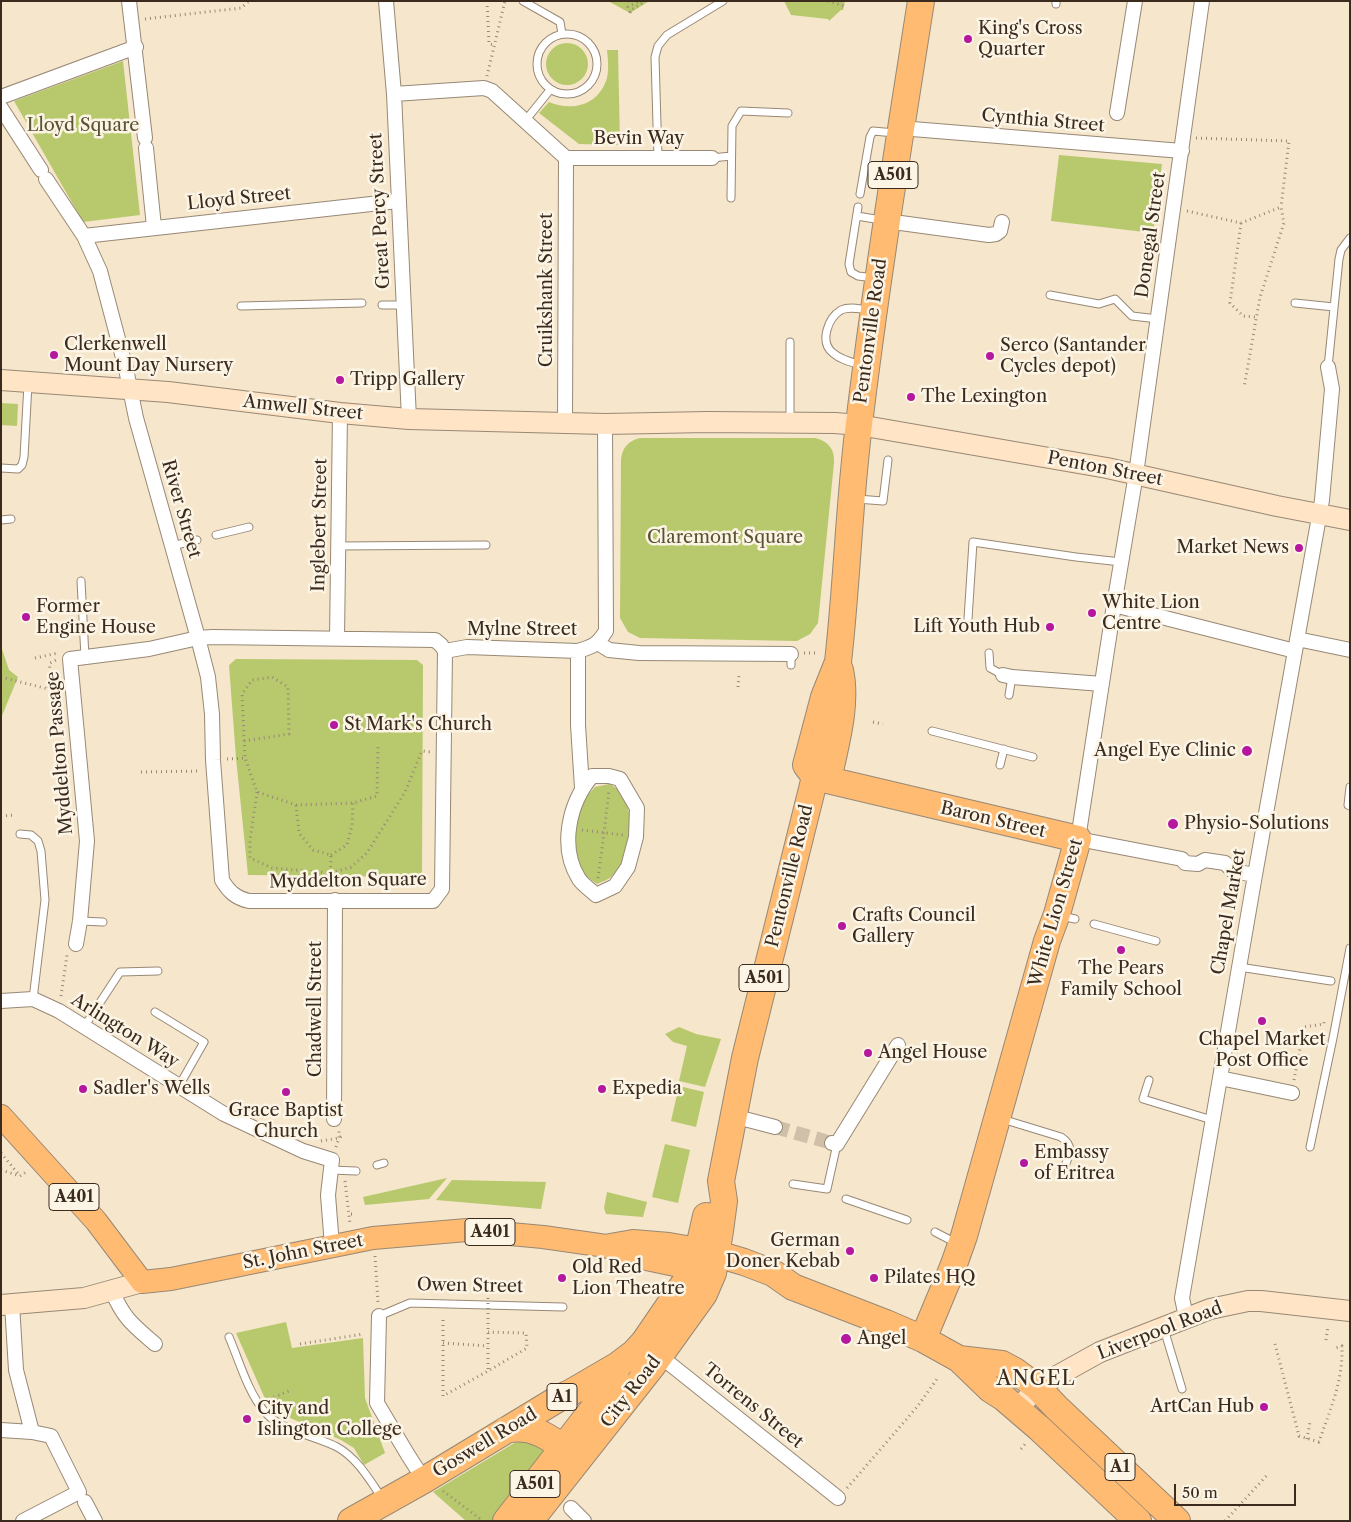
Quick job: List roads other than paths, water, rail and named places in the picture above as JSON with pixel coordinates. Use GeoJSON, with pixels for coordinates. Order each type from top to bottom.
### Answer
{"type":"FeatureCollection","features":[{"type":"Feature","properties":{"kind":"highway","name":"Pentonville Road"},"geometry":{"type":"LineString","coordinates":[[705,1261],[724,1201],[721,1181],[757,1006],[815,778],[830,771],[835,748],[844,687],[839,657],[859,424],[886,221],[921,1]]}},
{"type":"Feature","properties":{"kind":"highway","name":"Baron Street"},"geometry":{"type":"LineString","coordinates":[[815,778],[989,815],[1078,839]]}},
{"type":"Feature","properties":{"kind":"highway","name":"White Lion Street"},"geometry":{"type":"LineString","coordinates":[[922,1339],[961,1245],[1047,941],[1066,916],[1078,839]]}},
{"type":"Feature","properties":{"kind":"highway","name":"A1"},"geometry":{"type":"LineString","coordinates":[[705,1261],[744,1262],[773,1273],[793,1287],[922,1339],[959,1360],[990,1389],[1018,1409],[1138,1521]]}},
{"type":"Feature","properties":{"kind":"highway","name":"City Road"},"geometry":{"type":"LineString","coordinates":[[506,1521],[571,1453],[652,1349],[704,1294],[705,1261]]}},
{"type":"Feature","properties":{"kind":"highway","name":"City Road"},"geometry":{"type":"LineString","coordinates":[[530,1521],[610,1387],[618,1365],[634,1353],[652,1349]]}},
{"type":"Feature","properties":{"kind":"highway","name":"A1"},"geometry":{"type":"LineString","coordinates":[[959,1360],[1002,1364],[1037,1387],[1177,1521]]}},
{"type":"Feature","properties":{"kind":"highway","name":"Goswell Road"},"geometry":{"type":"LineString","coordinates":[[351,1521],[618,1365]]}},
{"type":"Feature","properties":{"kind":"highway","name":"A501"},"geometry":{"type":"LineString","coordinates":[[506,1430],[515,1428],[531,1429],[543,1434],[571,1453]]}},
{"type":"Feature","properties":{"kind":"main road","name":"A401"},"geometry":{"type":"LineString","coordinates":[[1,1116],[96,1221],[142,1282]]}},
{"type":"Feature","properties":{"kind":"main road","name":"St. John Street"},"geometry":{"type":"LineString","coordinates":[[142,1282],[171,1279],[373,1238],[467,1230],[543,1237],[606,1246],[632,1256],[705,1261]]}},
{"type":"Feature","properties":{"kind":"street"},"geometry":{"type":"LineString","coordinates":[[130,1],[154,227]]}},
{"type":"Feature","properties":{"kind":"street","name":"Great Percy Street"},"geometry":{"type":"LineString","coordinates":[[386,1],[394,94],[409,419]]}},
{"type":"Feature","properties":{"kind":"street"},"geometry":{"type":"LineString","coordinates":[[1117,113],[1135,1]]}},
{"type":"Feature","properties":{"kind":"street","name":"Donegal Street"},"geometry":{"type":"LineString","coordinates":[[1136,474],[1202,1]]}},
{"type":"Feature","properties":{"kind":"street"},"geometry":{"type":"LineString","coordinates":[[1,97],[123,50],[136,47]]}},
{"type":"Feature","properties":{"kind":"street"},"geometry":{"type":"LineString","coordinates":[[394,94],[484,88],[492,91],[566,158]]}},
{"type":"Feature","properties":{"kind":"street","name":"River Street"},"geometry":{"type":"LineString","coordinates":[[1,108],[84,236],[100,271],[129,389],[198,638]]}},
{"type":"Feature","properties":{"kind":"street","name":"Cynthia Street"},"geometry":{"type":"LineString","coordinates":[[900,131],[1183,144]]}},
{"type":"Feature","properties":{"kind":"street","name":"Bevin Way"},"geometry":{"type":"LineString","coordinates":[[566,158],[712,158]]}},
{"type":"Feature","properties":{"kind":"street","name":"Cruikshank Street"},"geometry":{"type":"LineString","coordinates":[[565,423],[566,158]]}},
{"type":"Feature","properties":{"kind":"street","name":"Lloyd Street"},"geometry":{"type":"LineString","coordinates":[[84,236],[398,201]]}},
{"type":"Feature","properties":{"kind":"street"},"geometry":{"type":"LineString","coordinates":[[886,221],[989,235],[1000,231],[1002,222]]}},
{"type":"Feature","properties":{"kind":"street","name":"Chapel Market"},"geometry":{"type":"LineString","coordinates":[[1186,1318],[1182,1298],[1320,514],[1332,389],[1328,367]]}},
{"type":"Feature","properties":{"kind":"street","name":"Amwell Street"},"geometry":{"type":"LineString","coordinates":[[1,380],[129,389],[409,419],[605,424]]}},
{"type":"Feature","properties":{"kind":"street","name":"Inglebert Street"},"geometry":{"type":"LineString","coordinates":[[337,638],[340,413]]}},
{"type":"Feature","properties":{"kind":"street"},"geometry":{"type":"LineString","coordinates":[[791,659],[639,653],[609,650],[598,643],[606,631],[605,424],[707,422],[859,424]]}},
{"type":"Feature","properties":{"kind":"street","name":"Penton Street"},"geometry":{"type":"LineString","coordinates":[[859,424],[1136,474],[1277,506],[1350,520]]}},
{"type":"Feature","properties":{"kind":"street","name":"White Lion Street"},"geometry":{"type":"LineString","coordinates":[[1078,839],[1136,474]]}},
{"type":"Feature","properties":{"kind":"street"},"geometry":{"type":"LineString","coordinates":[[1114,605],[1296,645],[1350,650]]}},
{"type":"Feature","properties":{"kind":"street"},"geometry":{"type":"LineString","coordinates":[[198,638],[434,640],[445,650]]}},
{"type":"Feature","properties":{"kind":"street","name":"Myddelton Passage"},"geometry":{"type":"LineString","coordinates":[[72,945],[80,921],[88,841],[70,659],[149,649],[198,638]]}},
{"type":"Feature","properties":{"kind":"street","name":"Myddelton Square"},"geometry":{"type":"LineString","coordinates":[[198,638],[208,677],[212,714],[222,880],[233,895],[249,901],[433,901],[442,889],[445,650]]}},
{"type":"Feature","properties":{"kind":"street","name":"Mylne Street"},"geometry":{"type":"LineString","coordinates":[[445,650],[467,647],[578,651],[594,647],[598,643]]}},
{"type":"Feature","properties":{"kind":"street"},"geometry":{"type":"LineString","coordinates":[[578,651],[578,725],[582,788],[573,807],[568,830],[570,855],[579,879],[596,895],[615,886],[628,867],[636,837],[637,808],[620,779],[609,776],[592,776],[582,788]]}},
{"type":"Feature","properties":{"kind":"street"},"geometry":{"type":"LineString","coordinates":[[1007,676],[1102,684]]}},
{"type":"Feature","properties":{"kind":"street","name":"Baron Street"},"geometry":{"type":"LineString","coordinates":[[1078,839],[1182,860],[1185,863],[1198,864],[1205,860],[1225,863],[1233,871],[1255,875]]}},
{"type":"Feature","properties":{"kind":"street","name":"Chadwell Street"},"geometry":{"type":"LineString","coordinates":[[334,1119],[335,900]]}},
{"type":"Feature","properties":{"kind":"street","name":"Arlington Way"},"geometry":{"type":"LineString","coordinates":[[2,1001],[33,1000],[59,1011],[224,1114],[332,1165]]}},
{"type":"Feature","properties":{"kind":"street"},"geometry":{"type":"LineString","coordinates":[[835,1143],[898,1045]]}},
{"type":"Feature","properties":{"kind":"street"},"geometry":{"type":"LineString","coordinates":[[1220,1078],[1292,1093]]}},
{"type":"Feature","properties":{"kind":"street"},"geometry":{"type":"LineString","coordinates":[[733,1116],[775,1127]]}},
{"type":"Feature","properties":{"kind":"street"},"geometry":{"type":"LineString","coordinates":[[332,1165],[328,1201],[342,1244]]}},
{"type":"Feature","properties":{"kind":"street","name":"St. John Street"},"geometry":{"type":"LineString","coordinates":[[6,1304],[77,1299],[142,1282]]}},
{"type":"Feature","properties":{"kind":"street"},"geometry":{"type":"LineString","coordinates":[[112,1291],[123,1314],[155,1344]]}},
{"type":"Feature","properties":{"kind":"street","name":"Liverpool Road"},"geometry":{"type":"LineString","coordinates":[[1018,1409],[1037,1387],[1100,1352],[1222,1306],[1248,1301],[1261,1301],[1350,1311]]}},
{"type":"Feature","properties":{"kind":"street"},"geometry":{"type":"LineString","coordinates":[[6,1304],[16,1370],[32,1432]]}},
{"type":"Feature","properties":{"kind":"street"},"geometry":{"type":"LineString","coordinates":[[378,1316],[378,1403],[424,1480]]}},
{"type":"Feature","properties":{"kind":"street","name":"Torrens Street"},"geometry":{"type":"LineString","coordinates":[[652,1349],[838,1498]]}},
{"type":"Feature","properties":{"kind":"street"},"geometry":{"type":"LineString","coordinates":[[1,1430],[32,1432],[51,1436],[95,1521]]}},
{"type":"Feature","properties":{"kind":"street"},"geometry":{"type":"LineString","coordinates":[[24,1521],[82,1497]]}},
{"type":"Feature","properties":{"kind":"street"},"geometry":{"type":"LineString","coordinates":[[571,1508],[584,1521]]}},
{"type":"Feature","properties":{"kind":"lane"},"geometry":{"type":"LineString","coordinates":[[523,1],[560,22],[562,34]]}},
{"type":"Feature","properties":{"kind":"lane"},"geometry":{"type":"LineString","coordinates":[[658,158],[654,57],[658,46],[667,35],[723,1]]}},
{"type":"Feature","properties":{"kind":"lane"},"geometry":{"type":"LineString","coordinates":[[562,34],[572,34],[581,37],[589,43],[595,51],[597,61],[597,70],[593,80],[587,87],[569,95],[559,94],[550,90],[538,76],[536,67],[540,49],[546,42],[562,34]]}},
{"type":"Feature","properties":{"kind":"lane"},"geometry":{"type":"LineString","coordinates":[[525,121],[550,90]]}},
{"type":"Feature","properties":{"kind":"lane"},"geometry":{"type":"LineString","coordinates":[[731,198],[732,126],[741,111],[788,113]]}},
{"type":"Feature","properties":{"kind":"lane"},"geometry":{"type":"LineString","coordinates":[[860,194],[870,137],[873,131],[900,131]]}},
{"type":"Feature","properties":{"kind":"lane"},"geometry":{"type":"LineString","coordinates":[[712,158],[731,156]]}},
{"type":"Feature","properties":{"kind":"lane"},"geometry":{"type":"LineString","coordinates":[[858,208],[849,264],[851,272],[858,276],[878,279]]}},
{"type":"Feature","properties":{"kind":"lane"},"geometry":{"type":"LineString","coordinates":[[857,216],[886,221]]}},
{"type":"Feature","properties":{"kind":"lane"},"geometry":{"type":"LineString","coordinates":[[1328,367],[1339,259],[1341,250],[1350,238]]}},
{"type":"Feature","properties":{"kind":"lane"},"geometry":{"type":"LineString","coordinates":[[1050,295],[1099,304],[1115,299],[1132,316],[1158,319]]}},
{"type":"Feature","properties":{"kind":"lane"},"geometry":{"type":"LineString","coordinates":[[241,306],[362,303]]}},
{"type":"Feature","properties":{"kind":"lane"},"geometry":{"type":"LineString","coordinates":[[1295,303],[1334,307]]}},
{"type":"Feature","properties":{"kind":"lane"},"geometry":{"type":"LineString","coordinates":[[382,305],[403,305]]}},
{"type":"Feature","properties":{"kind":"lane"},"geometry":{"type":"LineString","coordinates":[[866,366],[848,362],[831,352],[825,340],[828,323],[841,310],[851,308],[873,311]]}},
{"type":"Feature","properties":{"kind":"lane"},"geometry":{"type":"LineString","coordinates":[[790,342],[790,423]]}},
{"type":"Feature","properties":{"kind":"lane"},"geometry":{"type":"LineString","coordinates":[[1,468],[18,469],[22,465],[29,382]]}},
{"type":"Feature","properties":{"kind":"lane"},"geometry":{"type":"LineString","coordinates":[[852,498],[884,501],[888,460]]}},
{"type":"Feature","properties":{"kind":"lane"},"geometry":{"type":"LineString","coordinates":[[1,520],[11,519]]}},
{"type":"Feature","properties":{"kind":"lane"},"geometry":{"type":"LineString","coordinates":[[216,535],[249,526]]}},
{"type":"Feature","properties":{"kind":"lane"},"geometry":{"type":"LineString","coordinates":[[172,546],[197,540]]}},
{"type":"Feature","properties":{"kind":"lane"},"geometry":{"type":"LineString","coordinates":[[968,619],[972,542],[1121,562]]}},
{"type":"Feature","properties":{"kind":"lane"},"geometry":{"type":"LineString","coordinates":[[338,546],[486,545]]}},
{"type":"Feature","properties":{"kind":"lane"},"geometry":{"type":"LineString","coordinates":[[81,581],[85,657]]}},
{"type":"Feature","properties":{"kind":"lane"},"geometry":{"type":"LineString","coordinates":[[989,653],[990,668],[1007,676],[1009,694]]}},
{"type":"Feature","properties":{"kind":"lane"},"geometry":{"type":"LineString","coordinates":[[932,731],[1032,757]]}},
{"type":"Feature","properties":{"kind":"lane"},"geometry":{"type":"LineString","coordinates":[[1000,765],[1004,750]]}},
{"type":"Feature","properties":{"kind":"lane"},"geometry":{"type":"LineString","coordinates":[[1350,787],[1348,805],[1350,806]]}},
{"type":"Feature","properties":{"kind":"lane"},"geometry":{"type":"LineString","coordinates":[[20,834],[31,835],[38,841],[45,900],[33,1000]]}},
{"type":"Feature","properties":{"kind":"lane"},"geometry":{"type":"LineString","coordinates":[[80,921],[103,922]]}},
{"type":"Feature","properties":{"kind":"lane"},"geometry":{"type":"LineString","coordinates":[[1094,924],[1156,941]]}},
{"type":"Feature","properties":{"kind":"lane"},"geometry":{"type":"LineString","coordinates":[[1310,1147],[1350,948]]}},
{"type":"Feature","properties":{"kind":"lane"},"geometry":{"type":"LineString","coordinates":[[1239,966],[1331,982]]}},
{"type":"Feature","properties":{"kind":"lane"},"geometry":{"type":"LineString","coordinates":[[84,1027],[120,972],[158,971]]}},
{"type":"Feature","properties":{"kind":"lane"},"geometry":{"type":"LineString","coordinates":[[156,1012],[204,1042],[179,1086]]}},
{"type":"Feature","properties":{"kind":"lane"},"geometry":{"type":"LineString","coordinates":[[1149,1080],[1143,1099],[1212,1120]]}},
{"type":"Feature","properties":{"kind":"lane"},"geometry":{"type":"LineString","coordinates":[[997,1118],[1061,1137],[1068,1142],[1070,1147],[1070,1154],[1065,1166]]}},
{"type":"Feature","properties":{"kind":"lane"},"geometry":{"type":"LineString","coordinates":[[793,1184],[827,1189],[835,1143]]}},
{"type":"Feature","properties":{"kind":"lane"},"geometry":{"type":"LineString","coordinates":[[377,1165],[384,1163]]}},
{"type":"Feature","properties":{"kind":"lane"},"geometry":{"type":"LineString","coordinates":[[332,1165],[356,1171]]}},
{"type":"Feature","properties":{"kind":"lane"},"geometry":{"type":"LineString","coordinates":[[846,1200],[907,1220]]}},
{"type":"Feature","properties":{"kind":"lane"},"geometry":{"type":"LineString","coordinates":[[935,1232],[961,1245]]}},
{"type":"Feature","properties":{"kind":"lane","name":"Owen Street"},"geometry":{"type":"LineString","coordinates":[[378,1316],[410,1302],[563,1307]]}},
{"type":"Feature","properties":{"kind":"lane"},"geometry":{"type":"LineString","coordinates":[[1163,1327],[1182,1389]]}},
{"type":"Feature","properties":{"kind":"lane"},"geometry":{"type":"LineString","coordinates":[[229,1337],[259,1403],[266,1414],[282,1424],[337,1447],[351,1456],[386,1502]]}},
{"type":"Feature","properties":{"kind":"tunnel"},"geometry":{"type":"LineString","coordinates":[[775,1127],[832,1143]]}},
{"type":"Feature","properties":{"kind":"place","name":"King's Cross Quarter"},"geometry":{"type":"Point","coordinates":[968,39]}},
{"type":"Feature","properties":{"kind":"place","name":"Clerkenwell Mount Day Nursery"},"geometry":{"type":"Point","coordinates":[54,355]}},
{"type":"Feature","properties":{"kind":"place","name":"Serco (Santander Cycles depot)"},"geometry":{"type":"Point","coordinates":[990,356]}},
{"type":"Feature","properties":{"kind":"place","name":"Tripp Gallery"},"geometry":{"type":"Point","coordinates":[340,380]}},
{"type":"Feature","properties":{"kind":"place","name":"The Lexington"},"geometry":{"type":"Point","coordinates":[911,397]}},
{"type":"Feature","properties":{"kind":"place","name":"Market News"},"geometry":{"type":"Point","coordinates":[1299,548]}},
{"type":"Feature","properties":{"kind":"place","name":"White Lion Centre"},"geometry":{"type":"Point","coordinates":[1092,613]}},
{"type":"Feature","properties":{"kind":"place","name":"Former Engine House"},"geometry":{"type":"Point","coordinates":[26,617]}},
{"type":"Feature","properties":{"kind":"place","name":"Lift Youth Hub"},"geometry":{"type":"Point","coordinates":[1050,627]}},
{"type":"Feature","properties":{"kind":"place","name":"St Mark's Church"},"geometry":{"type":"Point","coordinates":[334,725]}},
{"type":"Feature","properties":{"kind":"place","name":"Angel Eye Clinic"},"geometry":{"type":"Point","coordinates":[1247,751]}},
{"type":"Feature","properties":{"kind":"place","name":"Physio-Solutions"},"geometry":{"type":"Point","coordinates":[1173,824]}},
{"type":"Feature","properties":{"kind":"place","name":"Crafts Council Gallery"},"geometry":{"type":"Point","coordinates":[842,926]}},
{"type":"Feature","properties":{"kind":"place","name":"The Pears Family School"},"geometry":{"type":"Point","coordinates":[1121,950]}},
{"type":"Feature","properties":{"kind":"place","name":"Chapel Market Post Office"},"geometry":{"type":"Point","coordinates":[1262,1021]}},
{"type":"Feature","properties":{"kind":"place","name":"Angel House"},"geometry":{"type":"Point","coordinates":[868,1053]}},
{"type":"Feature","properties":{"kind":"place","name":"Sadler's Wells"},"geometry":{"type":"Point","coordinates":[83,1089]}},
{"type":"Feature","properties":{"kind":"place","name":"Expedia"},"geometry":{"type":"Point","coordinates":[602,1089]}},
{"type":"Feature","properties":{"kind":"place","name":"Grace Baptist Church"},"geometry":{"type":"Point","coordinates":[286,1092]}},
{"type":"Feature","properties":{"kind":"place","name":"Embassy of Eritrea"},"geometry":{"type":"Point","coordinates":[1024,1163]}},
{"type":"Feature","properties":{"kind":"place","name":"German Doner Kebab"},"geometry":{"type":"Point","coordinates":[850,1251]}},
{"type":"Feature","properties":{"kind":"place","name":"Old Red Lion Theatre"},"geometry":{"type":"Point","coordinates":[562,1278]}},
{"type":"Feature","properties":{"kind":"place","name":"Pilates HQ"},"geometry":{"type":"Point","coordinates":[874,1278]}},
{"type":"Feature","properties":{"kind":"place","name":"Angel"},"geometry":{"type":"Point","coordinates":[846,1339]}},
{"type":"Feature","properties":{"kind":"place","name":"ArtCan Hub"},"geometry":{"type":"Point","coordinates":[1264,1407]}},
{"type":"Feature","properties":{"kind":"place","name":"City and Islington College"},"geometry":{"type":"Point","coordinates":[247,1419]}},
{"type":"Feature","properties":{"kind":"district","name":"ANGEL"},"geometry":{"type":"Point","coordinates":[1036,1379]}},
{"type":"Feature","properties":{"kind":"park label","name":"Lloyd Square"},"geometry":{"type":"Point","coordinates":[83,126]}},
{"type":"Feature","properties":{"kind":"park label","name":"Claremont Square"},"geometry":{"type":"Point","coordinates":[725,538]}}]}
